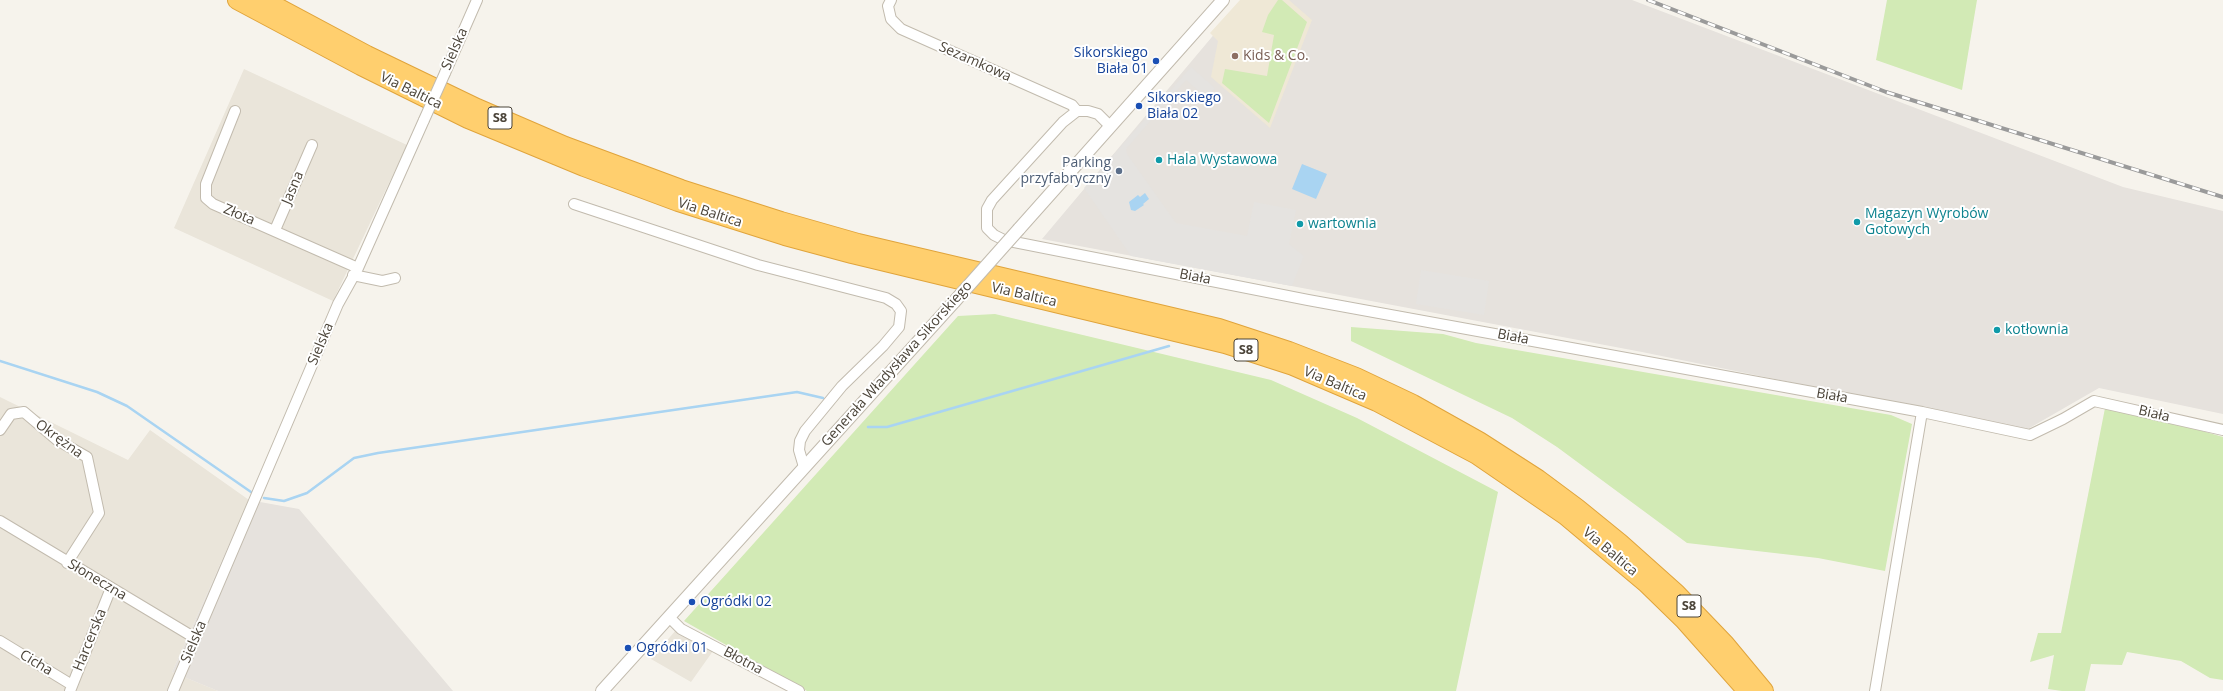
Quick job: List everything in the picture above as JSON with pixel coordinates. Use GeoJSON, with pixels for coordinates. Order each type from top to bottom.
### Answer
{"type":"FeatureCollection","features":[{"type":"Feature","properties":{"kind":"highway","name":"Via Baltica"},"geometry":{"type":"LineString","coordinates":[[237,0],[361,66],[468,119],[584,167],[678,202],[756,228],[852,254],[1225,344],[1293,366],[1377,402],[1477,455],[1566,516],[1625,564],[1663,599],[1704,641],[1747,691]]}},
{"type":"Feature","properties":{"kind":"highway","name":"Via Baltica"},"geometry":{"type":"LineString","coordinates":[[264,0],[367,55],[477,108],[565,146],[658,181],[747,211],[850,241],[1219,328],[1289,351],[1368,383],[1419,407],[1479,441],[1577,508],[1615,538],[1676,593],[1725,644],[1764,691]]}},
{"type":"Feature","properties":{"kind":"street","name":"Sielska"},"geometry":{"type":"LineString","coordinates":[[173,691],[338,304],[356,272],[477,0]]}},
{"type":"Feature","properties":{"kind":"street","name":"Sezamkowa"},"geometry":{"type":"LineString","coordinates":[[891,0],[888,6],[891,19],[901,29],[1072,104],[1077,111]]}},
{"type":"Feature","properties":{"kind":"street","name":"Generała Władysława Sikorskiego"},"geometry":{"type":"LineString","coordinates":[[602,691],[954,302],[1223,0]]}},
{"type":"Feature","properties":{"kind":"street","name":"Złota"},"geometry":{"type":"LineString","coordinates":[[235,111],[206,184],[205,194],[212,204],[275,230],[356,272],[382,281],[395,278]]}},
{"type":"Feature","properties":{"kind":"street"},"geometry":{"type":"LineString","coordinates":[[1077,111],[1088,111],[1098,114],[1110,126]]}},
{"type":"Feature","properties":{"kind":"street","name":"Biała"},"geometry":{"type":"LineString","coordinates":[[1077,111],[1048,137],[992,200],[987,210],[986,220],[987,228],[994,235],[1004,240],[1308,300],[1922,412],[2030,435],[2063,419],[2094,400],[2223,430]]}},
{"type":"Feature","properties":{"kind":"street","name":"Jasna"},"geometry":{"type":"LineString","coordinates":[[275,230],[312,145]]}},
{"type":"Feature","properties":{"kind":"street"},"geometry":{"type":"LineString","coordinates":[[574,204],[758,265],[886,298],[896,304],[901,311],[899,327],[883,346],[842,386],[805,431],[800,441],[799,450],[804,467]]}},
{"type":"Feature","properties":{"kind":"street","name":"Okrężna"},"geometry":{"type":"LineString","coordinates":[[0,430],[11,414],[24,412],[57,440],[86,458],[99,513],[67,563]]}},
{"type":"Feature","properties":{"kind":"street"},"geometry":{"type":"LineString","coordinates":[[1875,691],[1922,412]]}},
{"type":"Feature","properties":{"kind":"street","name":"Słoneczna"},"geometry":{"type":"LineString","coordinates":[[0,521],[67,563],[195,638]]}},
{"type":"Feature","properties":{"kind":"street","name":"Harcerska"},"geometry":{"type":"LineString","coordinates":[[71,688],[111,588]]}},
{"type":"Feature","properties":{"kind":"street","name":"Błotna"},"geometry":{"type":"LineString","coordinates":[[668,617],[682,629],[799,691]]}},
{"type":"Feature","properties":{"kind":"street","name":"Cicha"},"geometry":{"type":"LineString","coordinates":[[0,641],[71,688]]}},
{"type":"Feature","properties":{"kind":"shaded area"},"geometry":{"type":"Polygon","coordinates":[[[1240,0],[1289,0],[1312,20],[1270,128],[1211,77],[1218,41],[1210,33],[1240,0]]]}},
{"type":"Feature","properties":{"kind":"shaded area"},"geometry":{"type":"Polygon","coordinates":[[[1243,0],[1632,0],[2123,187],[2223,211],[2223,414],[2099,388],[2026,430],[1642,352],[1042,239],[1243,0]]]}},
{"type":"Feature","properties":{"kind":"shaded area","name":"Parking przyfabryczny"},"geometry":{"type":"Polygon","coordinates":[[[1191,67],[1215,88],[1207,98],[1186,80],[1126,149],[1127,154],[1176,223],[1247,236],[1254,202],[1296,210],[1289,244],[1304,256],[1292,286],[1131,256],[1084,188],[1191,67]]]}},
{"type":"Feature","properties":{"kind":"shaded area"},"geometry":{"type":"Polygon","coordinates":[[[244,69],[407,145],[333,301],[174,228],[244,69]]]}},
{"type":"Feature","properties":{"kind":"shaded area"},"geometry":{"type":"Polygon","coordinates":[[[1421,270],[1489,281],[1484,315],[1416,304],[1421,270]]]}},
{"type":"Feature","properties":{"kind":"shaded area"},"geometry":{"type":"Polygon","coordinates":[[[0,397],[128,460],[150,430],[249,500],[172,672],[218,691],[0,691],[0,397]]]}},
{"type":"Feature","properties":{"kind":"shaded area"},"geometry":{"type":"Polygon","coordinates":[[[249,500],[299,509],[453,691],[218,691],[172,672],[249,500]]]}},
{"type":"Feature","properties":{"kind":"shaded area"},"geometry":{"type":"Polygon","coordinates":[[[676,630],[713,651],[691,682],[651,659],[676,630]]]}},
{"type":"Feature","properties":{"kind":"green space"},"geometry":{"type":"Polygon","coordinates":[[[1278,0],[1282,0],[1307,22],[1269,123],[1222,83],[1225,69],[1267,76],[1274,35],[1262,32],[1268,15],[1278,0]]]}},
{"type":"Feature","properties":{"kind":"green space"},"geometry":{"type":"Polygon","coordinates":[[[1887,0],[1977,0],[1962,90],[1876,60],[1887,0]]]}},
{"type":"Feature","properties":{"kind":"green space"},"geometry":{"type":"Polygon","coordinates":[[[995,314],[1271,380],[1357,418],[1498,492],[1456,691],[807,691],[684,621],[958,316],[995,314]]]}},
{"type":"Feature","properties":{"kind":"green space"},"geometry":{"type":"Polygon","coordinates":[[[1351,327],[1443,334],[1476,343],[1891,415],[1912,424],[1885,571],[1818,558],[1687,543],[1557,447],[1512,418],[1351,341],[1351,327]]]}},
{"type":"Feature","properties":{"kind":"green space"},"geometry":{"type":"Polygon","coordinates":[[[2106,403],[2223,437],[2223,680],[2210,678],[2181,661],[2127,652],[2122,665],[2091,664],[2085,691],[2062,691],[2048,689],[2054,655],[2030,662],[2038,633],[2061,633],[2106,403]]]}},
{"type":"Feature","properties":{"kind":"water"},"geometry":{"type":"Polygon","coordinates":[[[1302,164],[1327,174],[1316,199],[1292,189],[1302,164]]]}},
{"type":"Feature","properties":{"kind":"water"},"geometry":{"type":"Polygon","coordinates":[[[1145,193],[1149,199],[1143,204],[1144,205],[1135,211],[1131,210],[1129,202],[1138,195],[1140,197],[1145,193]]]}},
{"type":"Feature","properties":{"kind":"waterway"},"geometry":{"type":"LineString","coordinates":[[868,427],[887,427],[1169,346]]}},
{"type":"Feature","properties":{"kind":"waterway"},"geometry":{"type":"LineString","coordinates":[[0,361],[97,392],[127,406],[251,492]]}},
{"type":"Feature","properties":{"kind":"waterway"},"geometry":{"type":"LineString","coordinates":[[264,498],[284,501],[307,493],[354,458],[378,453],[797,392],[823,398]]}},
{"type":"Feature","properties":{"kind":"railway"},"geometry":{"type":"LineString","coordinates":[[1648,0],[1886,92],[2223,197]]}},
{"type":"Feature","properties":{"kind":"place","name":"Kids & Co."},"geometry":{"type":"Point","coordinates":[1235,56]}},
{"type":"Feature","properties":{"kind":"place","name":"Sikorskiego Biała 01"},"geometry":{"type":"Point","coordinates":[1156,61]}},
{"type":"Feature","properties":{"kind":"place","name":"Sikorskiego Biała 02"},"geometry":{"type":"Point","coordinates":[1139,106]}},
{"type":"Feature","properties":{"kind":"place","name":"Hala Wystawowa"},"geometry":{"type":"Point","coordinates":[1159,160]}},
{"type":"Feature","properties":{"kind":"place","name":"Parking przyfabryczny"},"geometry":{"type":"Point","coordinates":[1119,171]}},
{"type":"Feature","properties":{"kind":"place","name":"Magazyn Wyrobów Gotowych"},"geometry":{"type":"Point","coordinates":[1857,222]}},
{"type":"Feature","properties":{"kind":"place","name":"wartownia"},"geometry":{"type":"Point","coordinates":[1300,224]}},
{"type":"Feature","properties":{"kind":"place","name":"kotłownia"},"geometry":{"type":"Point","coordinates":[1997,330]}},
{"type":"Feature","properties":{"kind":"place","name":"Ogródki 02"},"geometry":{"type":"Point","coordinates":[692,602]}},
{"type":"Feature","properties":{"kind":"place","name":"Ogródki 01"},"geometry":{"type":"Point","coordinates":[628,648]}}]}
